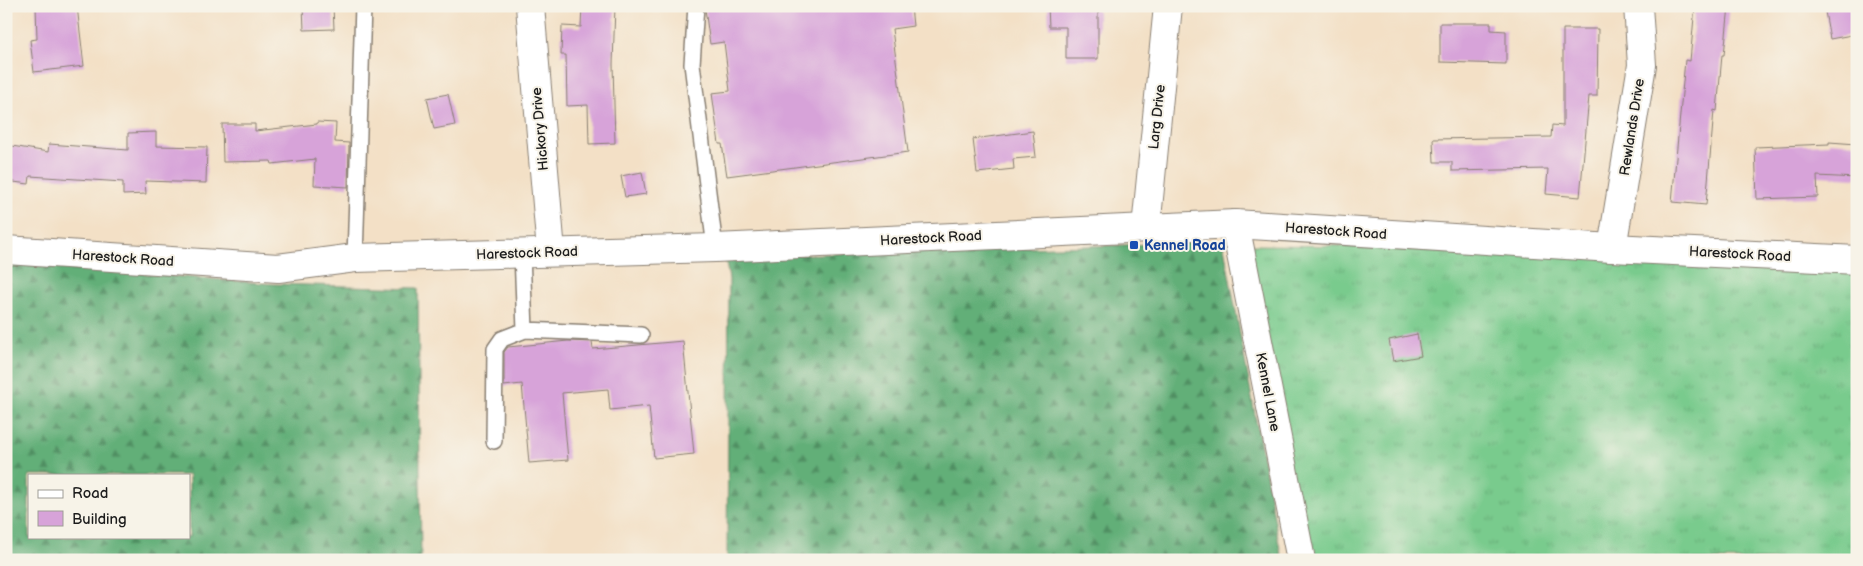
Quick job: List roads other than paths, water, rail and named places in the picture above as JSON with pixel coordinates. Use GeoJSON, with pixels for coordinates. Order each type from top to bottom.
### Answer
{"type":"FeatureCollection","features":[{"type":"Feature","properties":{"kind":"street","name":"Hickory Drive"},"geometry":{"type":"LineString","coordinates":[[530,6],[551,252]]}},
{"type":"Feature","properties":{"kind":"street","name":"Larg Drive"},"geometry":{"type":"LineString","coordinates":[[1146,228],[1168,6]]}},
{"type":"Feature","properties":{"kind":"street","name":"Rewlands Drive"},"geometry":{"type":"LineString","coordinates":[[1612,248],[1642,65],[1638,6]]}},
{"type":"Feature","properties":{"kind":"street","name":"Harestock Road"},"geometry":{"type":"LineString","coordinates":[[6,250],[278,268],[355,258],[715,248],[1234,224],[1612,248],[1857,260]]}},
{"type":"Feature","properties":{"kind":"street","name":"Kennel Lane"},"geometry":{"type":"LineString","coordinates":[[1234,224],[1301,560]]}},
{"type":"Feature","properties":{"kind":"lane"},"geometry":{"type":"LineString","coordinates":[[355,258],[363,6]]}},
{"type":"Feature","properties":{"kind":"lane"},"geometry":{"type":"LineString","coordinates":[[696,6],[692,64],[715,248]]}},
{"type":"Feature","properties":{"kind":"lane"},"geometry":{"type":"LineString","coordinates":[[522,254],[525,330]]}},
{"type":"Feature","properties":{"kind":"lane"},"geometry":{"type":"LineString","coordinates":[[494,441],[496,349],[502,339],[525,330],[641,335]]}},
{"type":"Feature","properties":{"kind":"place","name":"Kennel Road"},"geometry":{"type":"Point","coordinates":[1134,245]}}]}
